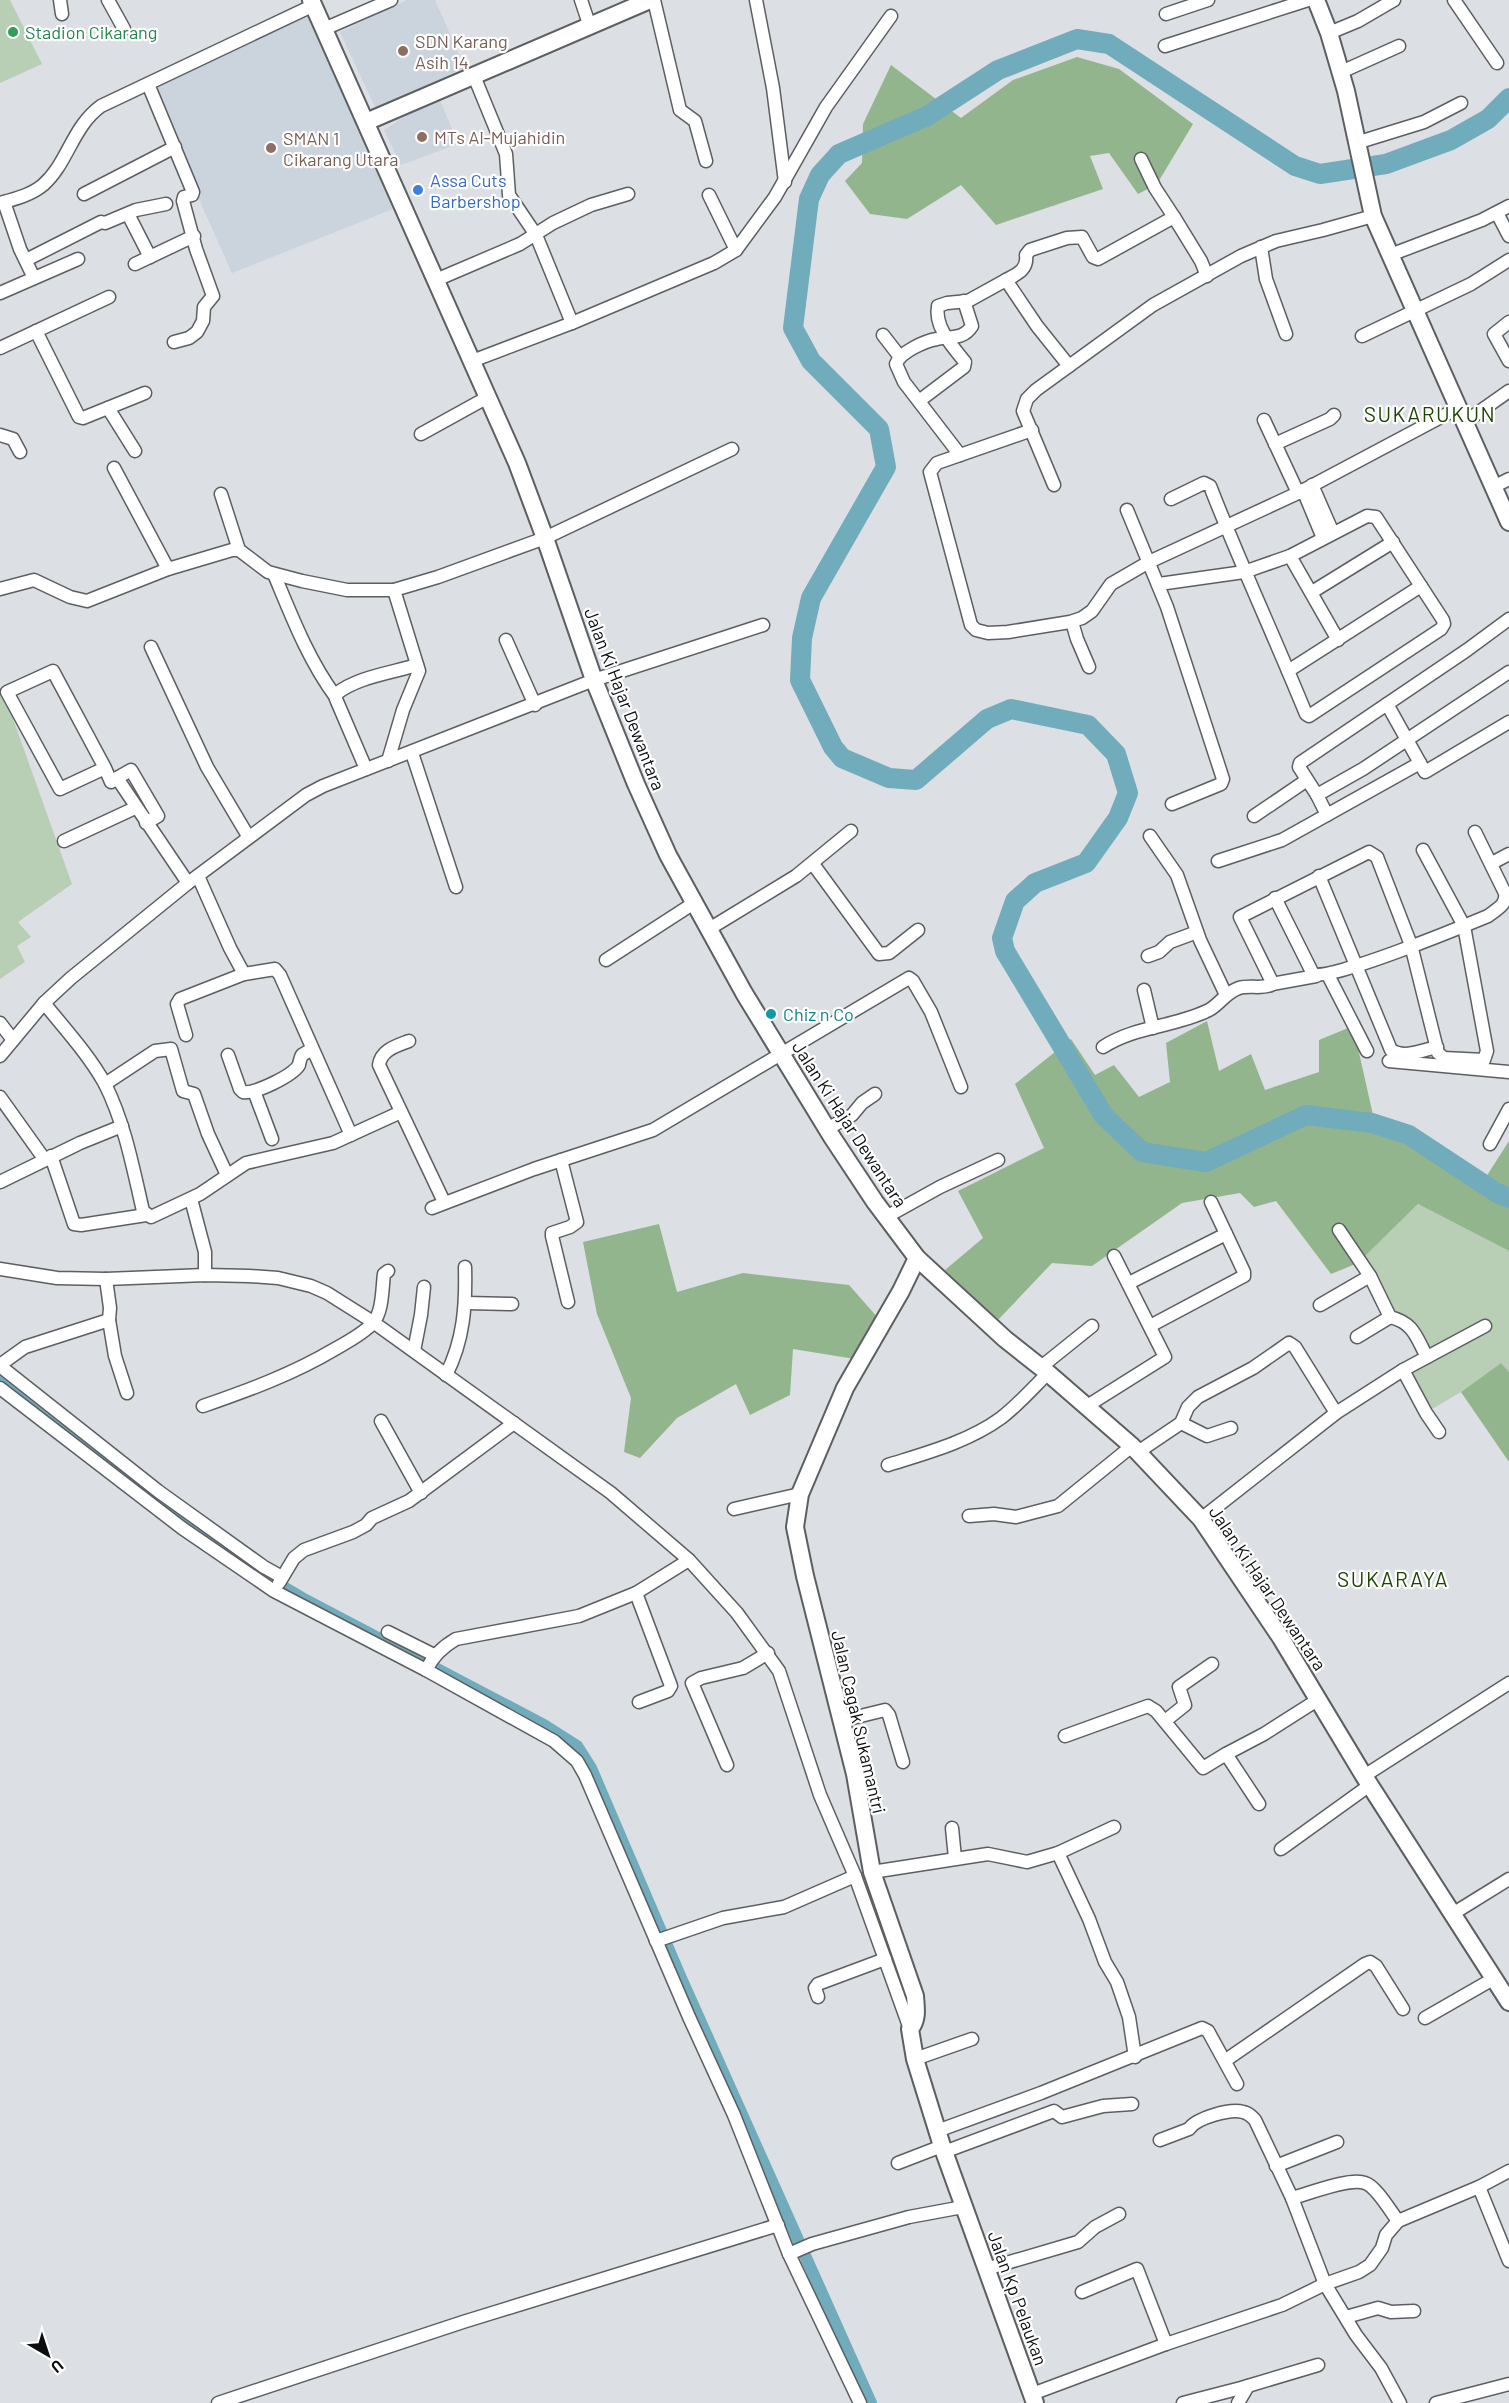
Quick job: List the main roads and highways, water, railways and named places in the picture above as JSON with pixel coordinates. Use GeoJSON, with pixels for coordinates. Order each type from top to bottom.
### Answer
{"type":"FeatureCollection","features":[{"type":"Feature","properties":{"kind":"main road"},"geometry":{"type":"LineString","coordinates":[[1316,0],[1341,72],[1366,194],[1373,216],[1509,522]]}},
{"type":"Feature","properties":{"kind":"main road"},"geometry":{"type":"LineString","coordinates":[[366,122],[647,1]]}},
{"type":"Feature","properties":{"kind":"main road","name":"Jalan Ki Hajar Dewantara"},"geometry":{"type":"LineString","coordinates":[[313,3],[488,397],[545,538],[594,680],[641,794],[668,855],[744,993],[827,1128],[886,1217],[917,1258],[1005,1339],[1087,1406],[1135,1449],[1201,1520],[1319,1699],[1367,1780],[1509,2002]]}},
{"type":"Feature","properties":{"kind":"main road","name":"Jalan Cagak Sukamantri"},"geometry":{"type":"LineString","coordinates":[[917,1258],[896,1300],[845,1388],[800,1494],[795,1518],[796,1534],[840,1721],[855,1774],[873,1872],[915,1996],[917,2014],[910,2029],[915,2059],[963,2207]]}},
{"type":"Feature","properties":{"kind":"main road","name":"Jalan Kp Pelaukan"},"geometry":{"type":"LineString","coordinates":[[963,2207],[1034,2398]]}},
{"type":"Feature","properties":{"kind":"waterway"},"geometry":{"type":"LineString","coordinates":[[1509,98],[1488,119],[1451,140],[1386,164],[1320,174],[1295,166],[1109,44],[1077,39],[998,70],[927,116],[839,154],[820,175],[809,199],[793,328],[811,361],[879,429],[886,467],[811,598],[802,638],[800,680],[833,747],[842,758],[889,778],[916,780],[987,719],[1011,709],[1088,725],[1116,754],[1128,793],[1118,818],[1086,863],[1035,883],[1015,901],[1002,938],[1005,951],[1104,1116],[1142,1152],[1206,1162],[1306,1115],[1372,1123],[1409,1135],[1497,1193],[1509,1198]]}},
{"type":"Feature","properties":{"kind":"waterway"},"geometry":{"type":"LineString","coordinates":[[0,1379],[168,1509],[251,1568],[302,1598],[544,1725],[577,1746],[591,1768],[681,1978],[871,2403]]}},
{"type":"Feature","properties":{"kind":"place","name":"Stadion Cikarang"},"geometry":{"type":"Point","coordinates":[13,32]}},
{"type":"Feature","properties":{"kind":"place","name":"SDN Karang Asih 14"},"geometry":{"type":"Point","coordinates":[403,51]}},
{"type":"Feature","properties":{"kind":"place","name":"MTs Al-Mujahidin"},"geometry":{"type":"Point","coordinates":[422,137]}},
{"type":"Feature","properties":{"kind":"place","name":"SMAN 1 Cikarang Utara"},"geometry":{"type":"Point","coordinates":[271,148]}},
{"type":"Feature","properties":{"kind":"place","name":"Assa Cuts Barbershop"},"geometry":{"type":"Point","coordinates":[418,190]}},
{"type":"Feature","properties":{"kind":"place","name":"Chiz n Co"},"geometry":{"type":"Point","coordinates":[771,1014]}},
{"type":"Feature","properties":{"kind":"district","name":"SUKARUKUN"},"geometry":{"type":"Point","coordinates":[1430,413]}},
{"type":"Feature","properties":{"kind":"district","name":"SUKARAYA"},"geometry":{"type":"Point","coordinates":[1393,1578]}}]}
